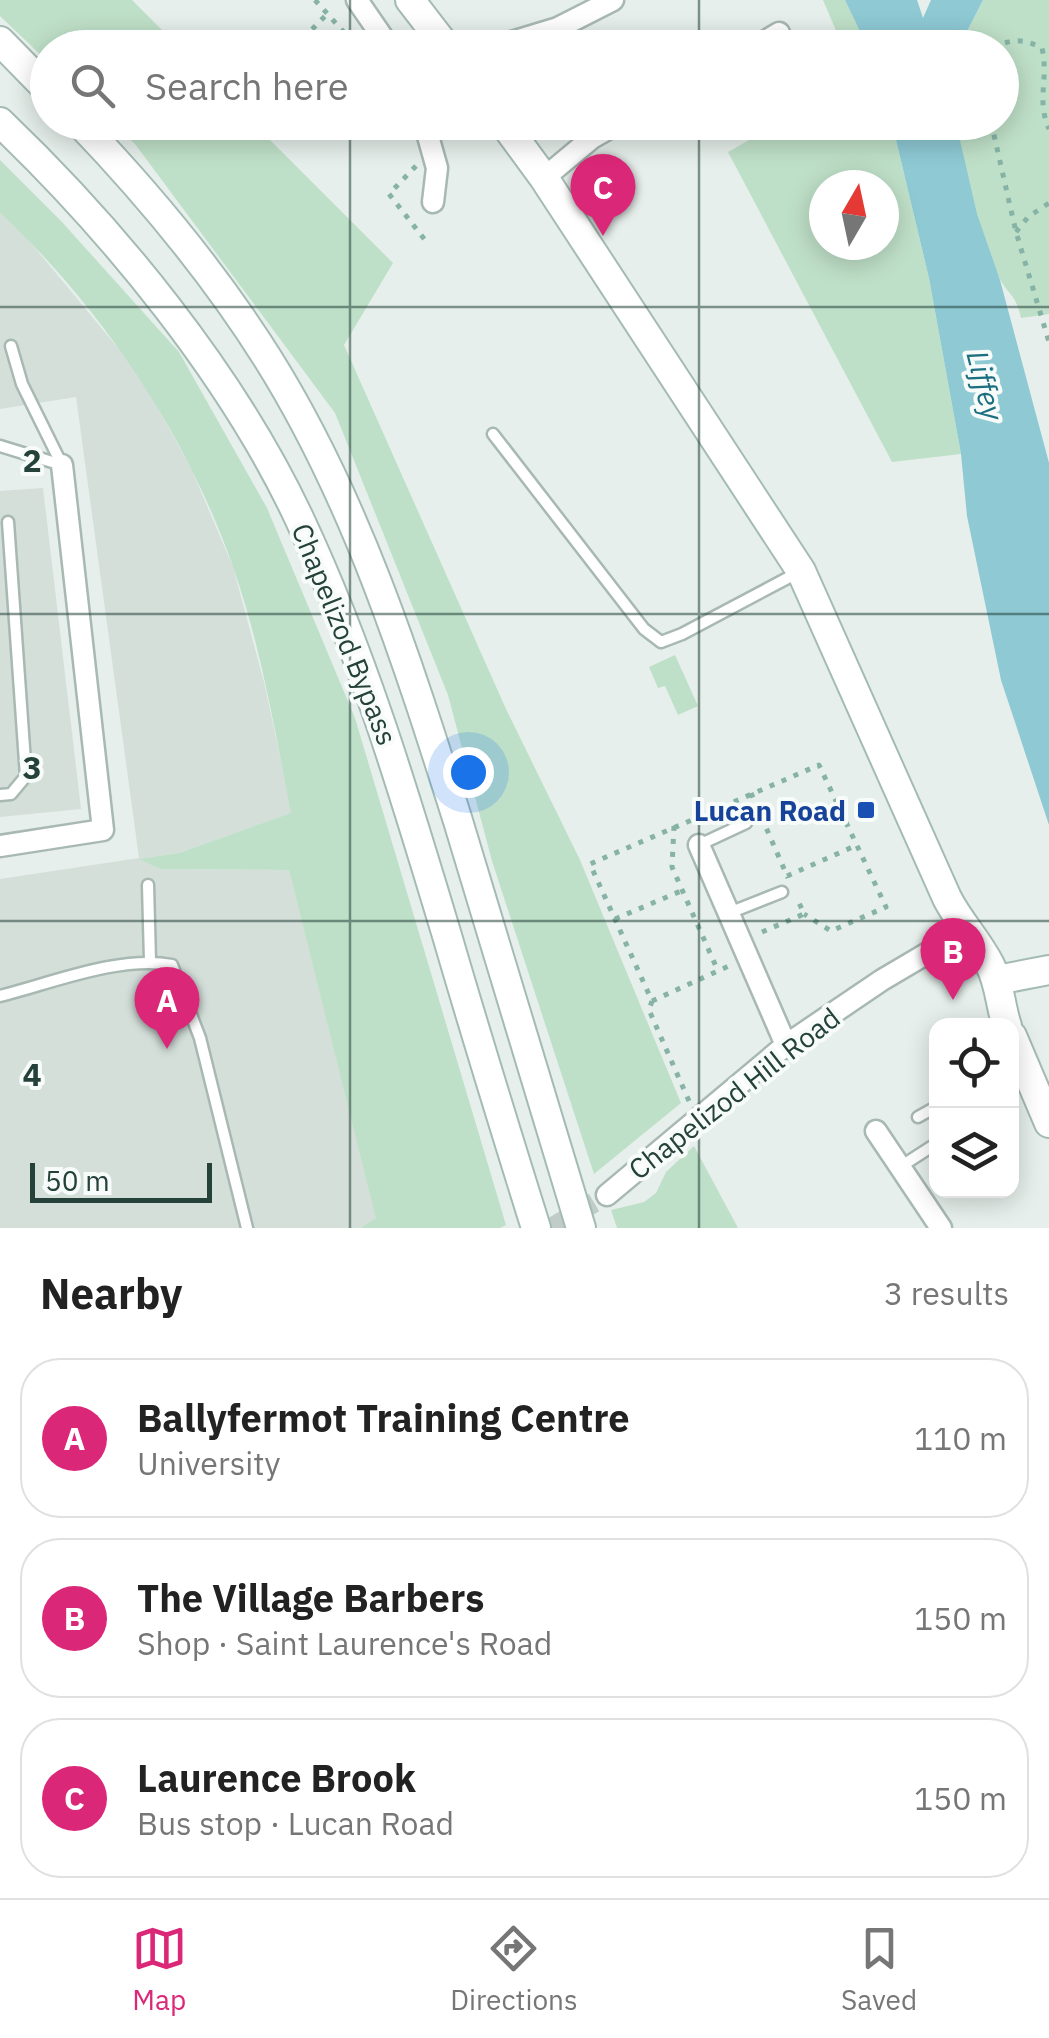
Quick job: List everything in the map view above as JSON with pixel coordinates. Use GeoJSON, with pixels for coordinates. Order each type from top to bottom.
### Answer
{"type":"FeatureCollection","features":[{"type":"Feature","properties":{"kind":"main road"},"geometry":{"type":"LineString","coordinates":[[410,0],[432,30]]}},
{"type":"Feature","properties":{"kind":"main road"},"geometry":{"type":"LineString","coordinates":[[0,40],[30,71]]}},
{"type":"Feature","properties":{"kind":"main road","name":"Chapelizod Bypass"},"geometry":{"type":"LineString","coordinates":[[0,122],[98,222],[147,282],[206,362],[298,515],[389,740],[536,1228]]}},
{"type":"Feature","properties":{"kind":"main road","name":"Chapelizod Bypass"},"geometry":{"type":"LineString","coordinates":[[96,140],[210,272],[269,360],[354,522],[424,712],[581,1228]]}},
{"type":"Feature","properties":{"kind":"main road"},"geometry":{"type":"LineString","coordinates":[[516,140],[801,571],[947,898],[998,980],[1005,1018]]}},
{"type":"Feature","properties":{"kind":"main road"},"geometry":{"type":"LineString","coordinates":[[998,980],[1049,970]]}},
{"type":"Feature","properties":{"kind":"main road"},"geometry":{"type":"LineString","coordinates":[[1019,1064],[1049,1123]]}},
{"type":"Feature","properties":{"kind":"street"},"geometry":{"type":"LineString","coordinates":[[356,0],[377,30]]}},
{"type":"Feature","properties":{"kind":"street"},"geometry":{"type":"LineString","coordinates":[[551,30],[613,0]]}},
{"type":"Feature","properties":{"kind":"street"},"geometry":{"type":"LineString","coordinates":[[429,140],[437,168],[433,202]]}},
{"type":"Feature","properties":{"kind":"street"},"geometry":{"type":"LineString","coordinates":[[544,178],[590,140]]}},
{"type":"Feature","properties":{"kind":"street"},"geometry":{"type":"LineString","coordinates":[[0,846],[104,830],[62,465]]}},
{"type":"Feature","properties":{"kind":"street"},"geometry":{"type":"LineString","coordinates":[[699,845],[786,1046]]}},
{"type":"Feature","properties":{"kind":"street","name":"Chapelizod Hill Road"},"geometry":{"type":"LineString","coordinates":[[607,1195],[786,1046],[882,980],[965,930]]}},
{"type":"Feature","properties":{"kind":"street"},"geometry":{"type":"LineString","coordinates":[[876,1131],[941,1228]]}},
{"type":"Feature","properties":{"kind":"lane"},"geometry":{"type":"LineString","coordinates":[[11,346],[22,384],[62,465]]}},
{"type":"Feature","properties":{"kind":"lane"},"geometry":{"type":"LineString","coordinates":[[493,434],[590,557],[630,615],[655,641],[682,634],[801,571]]}},
{"type":"Feature","properties":{"kind":"lane"},"geometry":{"type":"LineString","coordinates":[[0,446],[62,465]]}},
{"type":"Feature","properties":{"kind":"lane"},"geometry":{"type":"LineString","coordinates":[[0,795],[11,794],[26,776],[8,522]]}},
{"type":"Feature","properties":{"kind":"lane"},"geometry":{"type":"LineString","coordinates":[[699,845],[746,824]]}},
{"type":"Feature","properties":{"kind":"lane"},"geometry":{"type":"LineString","coordinates":[[148,885],[150,961]]}},
{"type":"Feature","properties":{"kind":"lane"},"geometry":{"type":"LineString","coordinates":[[728,913],[782,892]]}},
{"type":"Feature","properties":{"kind":"lane"},"geometry":{"type":"LineString","coordinates":[[0,996],[150,961],[172,965],[200,1038],[247,1228]]}},
{"type":"Feature","properties":{"kind":"lane"},"geometry":{"type":"LineString","coordinates":[[918,1116],[934,1108]]}},
{"type":"Feature","properties":{"kind":"lane"},"geometry":{"type":"LineString","coordinates":[[900,1166],[929,1149]]}},
{"type":"Feature","properties":{"kind":"path"},"geometry":{"type":"LineString","coordinates":[[315,0],[344,30]]}},
{"type":"Feature","properties":{"kind":"path"},"geometry":{"type":"LineString","coordinates":[[312,30],[329,12]]}},
{"type":"Feature","properties":{"kind":"path"},"geometry":{"type":"LineString","coordinates":[[1019,40],[1042,48],[1047,64],[1040,110],[1049,129]]}},
{"type":"Feature","properties":{"kind":"path"},"geometry":{"type":"LineString","coordinates":[[995,140],[1016,232],[1049,340]]}},
{"type":"Feature","properties":{"kind":"path"},"geometry":{"type":"LineString","coordinates":[[416,166],[389,194],[425,240]]}},
{"type":"Feature","properties":{"kind":"path"},"geometry":{"type":"LineString","coordinates":[[1016,232],[1028,217],[1049,202]]}},
{"type":"Feature","properties":{"kind":"path"},"geometry":{"type":"LineString","coordinates":[[697,1120],[649,1010],[652,1001],[590,864],[819,765],[886,907],[831,931],[804,914]]}},
{"type":"Feature","properties":{"kind":"path"},"geometry":{"type":"LineString","coordinates":[[674,826],[672,868],[718,971]]}},
{"type":"Feature","properties":{"kind":"path"},"geometry":{"type":"LineString","coordinates":[[788,876],[857,845]]}},
{"type":"Feature","properties":{"kind":"path"},"geometry":{"type":"LineString","coordinates":[[615,919],[682,890]]}},
{"type":"Feature","properties":{"kind":"path"},"geometry":{"type":"LineString","coordinates":[[652,1001],[748,958]]}},
{"type":"Feature","properties":{"kind":"shaded area"},"geometry":{"type":"Polygon","coordinates":[[[0,213],[26,237],[137,371],[191,468],[233,567],[265,686],[292,813],[179,853],[140,859],[160,869],[289,870],[377,1218],[360,1228],[0,1228],[0,879],[139,858],[76,397],[0,409],[0,213]]]}},
{"type":"Feature","properties":{"kind":"shaded area"},"geometry":{"type":"Polygon","coordinates":[[[43,488],[81,809],[0,817],[0,491],[43,488]]]}},
{"type":"Feature","properties":{"kind":"green space"},"geometry":{"type":"Polygon","coordinates":[[[0,0],[132,0],[162,30],[30,30],[30,45],[0,16],[0,0]]]}},
{"type":"Feature","properties":{"kind":"green space"},"geometry":{"type":"Polygon","coordinates":[[[823,0],[845,0],[860,30],[836,30],[823,0]]]}},
{"type":"Feature","properties":{"kind":"green space"},"geometry":{"type":"Polygon","coordinates":[[[983,0],[1049,0],[1049,314],[1021,318],[991,259],[959,140],[1019,140],[1019,30],[968,30],[983,0]]]}},
{"type":"Feature","properties":{"kind":"green space"},"geometry":{"type":"Polygon","coordinates":[[[131,140],[270,140],[393,263],[344,345],[506,709],[580,860],[681,1103],[594,1174],[492,861],[448,695],[335,413],[131,140]]]}},
{"type":"Feature","properties":{"kind":"green space"},"geometry":{"type":"Polygon","coordinates":[[[749,140],[896,140],[929,278],[961,454],[892,462],[728,152],[749,140]]]}},
{"type":"Feature","properties":{"kind":"green space"},"geometry":{"type":"Polygon","coordinates":[[[0,160],[62,222],[179,352],[267,508],[355,718],[506,1225],[500,1228],[360,1228],[376,1218],[289,870],[160,869],[139,859],[179,853],[291,813],[273,720],[243,597],[192,470],[138,376],[106,332],[73,289],[0,213],[0,160]]]}},
{"type":"Feature","properties":{"kind":"green space"},"geometry":{"type":"Polygon","coordinates":[[[675,655],[698,706],[678,715],[665,686],[658,688],[649,667],[675,655]]]}},
{"type":"Feature","properties":{"kind":"green space"},"geometry":{"type":"Polygon","coordinates":[[[694,1146],[738,1228],[617,1228],[611,1210],[644,1202],[656,1193],[666,1172],[694,1146]]]}},
{"type":"Feature","properties":{"kind":"water"},"geometry":{"type":"Polygon","coordinates":[[[845,0],[917,0],[923,18],[931,0],[983,0],[968,30],[859,30],[845,0]]]}},
{"type":"Feature","properties":{"kind":"water","name":"Liffey"},"geometry":{"type":"Polygon","coordinates":[[[896,140],[960,140],[977,214],[1000,280],[1049,463],[1049,825],[1001,680],[967,516],[961,454],[929,278],[896,140]]]}},
{"type":"Feature","properties":{"kind":"tunnel"},"geometry":{"type":"LineString","coordinates":[[551,1228],[607,1195]]}},
{"type":"Feature","properties":{"kind":"place","name":"Laurence Brook"},"geometry":{"type":"Point","coordinates":[603,236]}},
{"type":"Feature","properties":{"kind":"place","name":"Lucan Road"},"geometry":{"type":"Point","coordinates":[866,810]}},
{"type":"Feature","properties":{"kind":"place","name":"The Village Barbers"},"geometry":{"type":"Point","coordinates":[953,1000]}},
{"type":"Feature","properties":{"kind":"place","name":"Ballyfermot Training Centre"},"geometry":{"type":"Point","coordinates":[167,1049]}}]}
